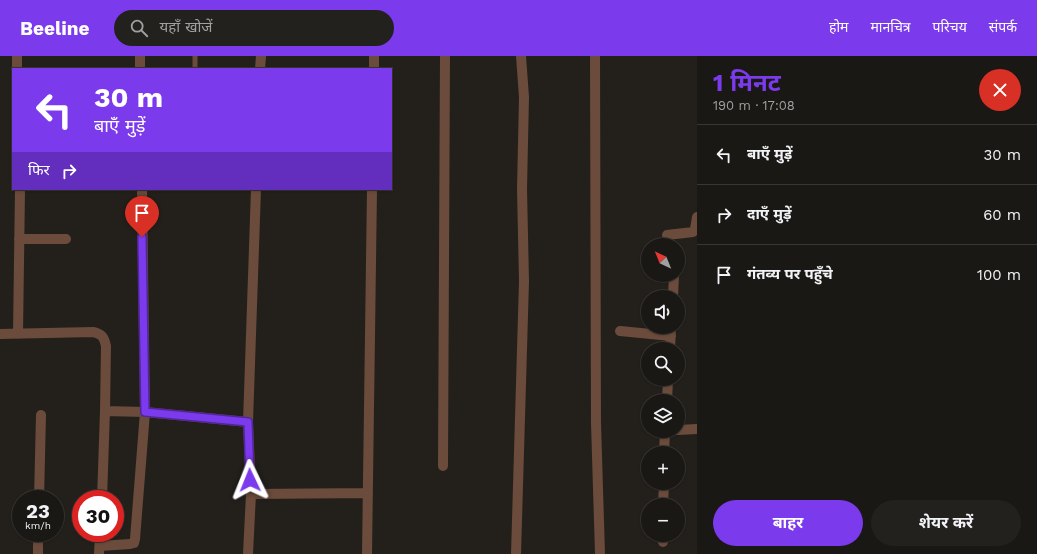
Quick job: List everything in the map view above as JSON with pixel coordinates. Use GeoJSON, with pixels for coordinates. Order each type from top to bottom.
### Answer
{"type":"FeatureCollection","features":[{"type":"Feature","properties":{"kind":"street"},"geometry":{"type":"LineString","coordinates":[[17,56],[17,68]]}},
{"type":"Feature","properties":{"kind":"street"},"geometry":{"type":"LineString","coordinates":[[140,56],[140,68]]}},
{"type":"Feature","properties":{"kind":"street"},"geometry":{"type":"LineString","coordinates":[[260,68],[261,56]]}},
{"type":"Feature","properties":{"kind":"street"},"geometry":{"type":"LineString","coordinates":[[374,56],[374,68]]}},
{"type":"Feature","properties":{"kind":"street"},"geometry":{"type":"LineString","coordinates":[[443,466],[445,56]]}},
{"type":"Feature","properties":{"kind":"street"},"geometry":{"type":"LineString","coordinates":[[516,554],[524,281],[522,189],[524,97],[521,56]]}},
{"type":"Feature","properties":{"kind":"street"},"geometry":{"type":"LineString","coordinates":[[595,56],[596,423],[600,554]]}},
{"type":"Feature","properties":{"kind":"street"},"geometry":{"type":"LineString","coordinates":[[18,334],[20,190]]}},
{"type":"Feature","properties":{"kind":"street"},"geometry":{"type":"LineString","coordinates":[[100,550],[134,543],[135,539],[145,412],[142,190]]}},
{"type":"Feature","properties":{"kind":"street"},"geometry":{"type":"LineString","coordinates":[[248,554],[251,494],[248,422],[256,190]]}},
{"type":"Feature","properties":{"kind":"street"},"geometry":{"type":"LineString","coordinates":[[367,554],[372,190]]}},
{"type":"Feature","properties":{"kind":"street"},"geometry":{"type":"LineString","coordinates":[[667,235],[693,232],[697,217]]}},
{"type":"Feature","properties":{"kind":"street"},"geometry":{"type":"LineString","coordinates":[[19,239],[66,239]]}},
{"type":"Feature","properties":{"kind":"street"},"geometry":{"type":"LineString","coordinates":[[620,331],[641,331]]}},
{"type":"Feature","properties":{"kind":"street"},"geometry":{"type":"LineString","coordinates":[[0,334],[93,332],[100,333],[104,339],[106,346],[102,490]]}},
{"type":"Feature","properties":{"kind":"street"},"geometry":{"type":"LineString","coordinates":[[105,412],[145,412],[248,422]]}},
{"type":"Feature","properties":{"kind":"street"},"geometry":{"type":"LineString","coordinates":[[39,490],[41,415]]}},
{"type":"Feature","properties":{"kind":"street"},"geometry":{"type":"LineString","coordinates":[[685,430],[697,429]]}},
{"type":"Feature","properties":{"kind":"street"},"geometry":{"type":"LineString","coordinates":[[251,494],[368,492]]}},
{"type":"Feature","properties":{"kind":"street"},"geometry":{"type":"LineString","coordinates":[[38,542],[38,554]]}},
{"type":"Feature","properties":{"kind":"lane"},"geometry":{"type":"LineString","coordinates":[[195,56],[195,68]]}},
{"type":"Feature","properties":{"kind":"route"},"geometry":{"type":"LineString","coordinates":[[142,237],[145,412],[248,422],[250,480]]}}]}
